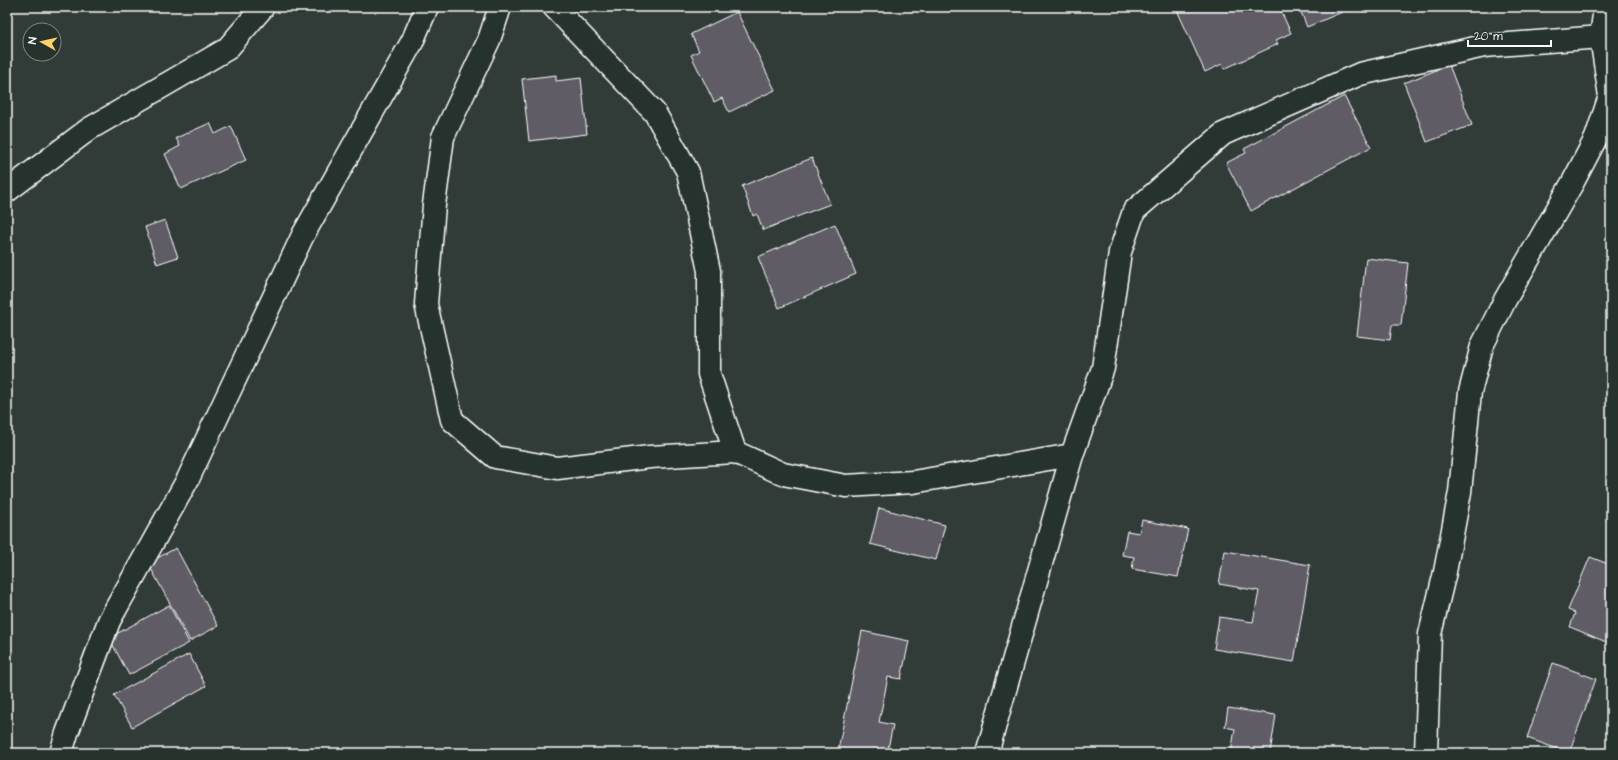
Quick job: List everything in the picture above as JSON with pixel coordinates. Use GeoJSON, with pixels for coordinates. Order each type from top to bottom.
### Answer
{"type":"FeatureCollection","features":[{"type":"Feature","properties":{"kind":"street"},"geometry":{"type":"LineString","coordinates":[[7,191],[89,129],[227,49],[263,7]]}},
{"type":"Feature","properties":{"kind":"street"},"geometry":{"type":"LineString","coordinates":[[61,753],[109,621],[188,479],[302,235],[412,42],[427,7]]}},
{"type":"Feature","properties":{"kind":"street"},"geometry":{"type":"LineString","coordinates":[[500,7],[489,40],[443,137],[434,205],[426,304],[452,420],[495,457],[557,468],[650,457],[734,452],[783,474],[846,486],[913,482],[1072,455]]}},
{"type":"Feature","properties":{"kind":"street"},"geometry":{"type":"LineString","coordinates":[[554,7],[655,113],[688,172],[709,271],[709,374],[734,452]]}},
{"type":"Feature","properties":{"kind":"street"},"geometry":{"type":"LineString","coordinates":[[1426,753],[1430,634],[1445,572],[1460,492],[1470,392],[1482,346],[1505,300],[1573,182],[1596,138],[1610,96],[1605,7]]}},
{"type":"Feature","properties":{"kind":"street"},"geometry":{"type":"LineString","coordinates":[[987,753],[1072,455],[1103,368],[1120,252],[1134,211],[1223,134],[1360,74],[1484,46],[1606,35]]}},
{"type":"Feature","properties":{"kind":"building"},"geometry":{"type":"Polygon","coordinates":[[[1183,7],[1279,7],[1291,33],[1276,40],[1278,44],[1224,69],[1222,64],[1205,72],[1177,10],[1183,7]]]}},
{"type":"Feature","properties":{"kind":"building"},"geometry":{"type":"Polygon","coordinates":[[[1299,7],[1354,7],[1307,27],[1299,7]]]}},
{"type":"Feature","properties":{"kind":"building"},"geometry":{"type":"Polygon","coordinates":[[[737,12],[775,90],[729,112],[722,98],[714,102],[691,55],[699,51],[691,34],[737,12]]]}},
{"type":"Feature","properties":{"kind":"building"},"geometry":{"type":"Polygon","coordinates":[[[1449,65],[1472,125],[1427,142],[1404,83],[1449,65]]]}},
{"type":"Feature","properties":{"kind":"building"},"geometry":{"type":"Polygon","coordinates":[[[556,75],[556,81],[581,78],[587,134],[529,141],[522,79],[556,75]]]}},
{"type":"Feature","properties":{"kind":"building"},"geometry":{"type":"Polygon","coordinates":[[[1344,96],[1371,147],[1251,211],[1226,163],[1246,153],[1244,149],[1344,96]]]}},
{"type":"Feature","properties":{"kind":"building"},"geometry":{"type":"Polygon","coordinates":[[[210,123],[215,134],[231,126],[246,160],[181,189],[165,154],[180,146],[176,138],[210,123]]]}},
{"type":"Feature","properties":{"kind":"building"},"geometry":{"type":"Polygon","coordinates":[[[812,158],[830,204],[763,230],[757,214],[753,216],[742,186],[812,158]]]}},
{"type":"Feature","properties":{"kind":"building"},"geometry":{"type":"Polygon","coordinates":[[[165,220],[178,257],[157,264],[145,227],[165,220]]]}},
{"type":"Feature","properties":{"kind":"building"},"geometry":{"type":"Polygon","coordinates":[[[835,224],[856,274],[779,308],[758,257],[835,224]]]}},
{"type":"Feature","properties":{"kind":"building"},"geometry":{"type":"Polygon","coordinates":[[[1366,258],[1408,263],[1401,325],[1392,325],[1390,340],[1357,336],[1366,258]]]}},
{"type":"Feature","properties":{"kind":"building"},"geometry":{"type":"Polygon","coordinates":[[[879,508],[945,525],[936,560],[870,544],[879,508]]]}},
{"type":"Feature","properties":{"kind":"building"},"geometry":{"type":"Polygon","coordinates":[[[1142,520],[1188,529],[1178,577],[1132,569],[1134,557],[1122,555],[1127,531],[1139,533],[1142,520]]]}},
{"type":"Feature","properties":{"kind":"building"},"geometry":{"type":"Polygon","coordinates":[[[176,548],[218,626],[190,641],[148,563],[176,548]]]}},
{"type":"Feature","properties":{"kind":"building"},"geometry":{"type":"Polygon","coordinates":[[[1225,551],[1310,565],[1294,662],[1214,649],[1219,617],[1253,622],[1259,591],[1219,584],[1225,551]]]}},
{"type":"Feature","properties":{"kind":"building"},"geometry":{"type":"Polygon","coordinates":[[[1590,557],[1611,565],[1611,644],[1570,627],[1575,613],[1568,610],[1590,557]]]}},
{"type":"Feature","properties":{"kind":"building"},"geometry":{"type":"Polygon","coordinates":[[[169,605],[189,643],[129,675],[109,638],[169,605]]]}},
{"type":"Feature","properties":{"kind":"building"},"geometry":{"type":"Polygon","coordinates":[[[862,631],[909,641],[901,679],[888,677],[879,722],[893,725],[887,753],[852,753],[838,750],[862,631]]]}},
{"type":"Feature","properties":{"kind":"building"},"geometry":{"type":"Polygon","coordinates":[[[189,654],[206,686],[132,727],[114,695],[189,654]]]}},
{"type":"Feature","properties":{"kind":"building"},"geometry":{"type":"Polygon","coordinates":[[[1553,663],[1596,679],[1569,753],[1527,738],[1553,663]]]}},
{"type":"Feature","properties":{"kind":"building"},"geometry":{"type":"Polygon","coordinates":[[[1228,708],[1276,715],[1270,753],[1231,753],[1235,729],[1225,727],[1228,708]]]}}]}
